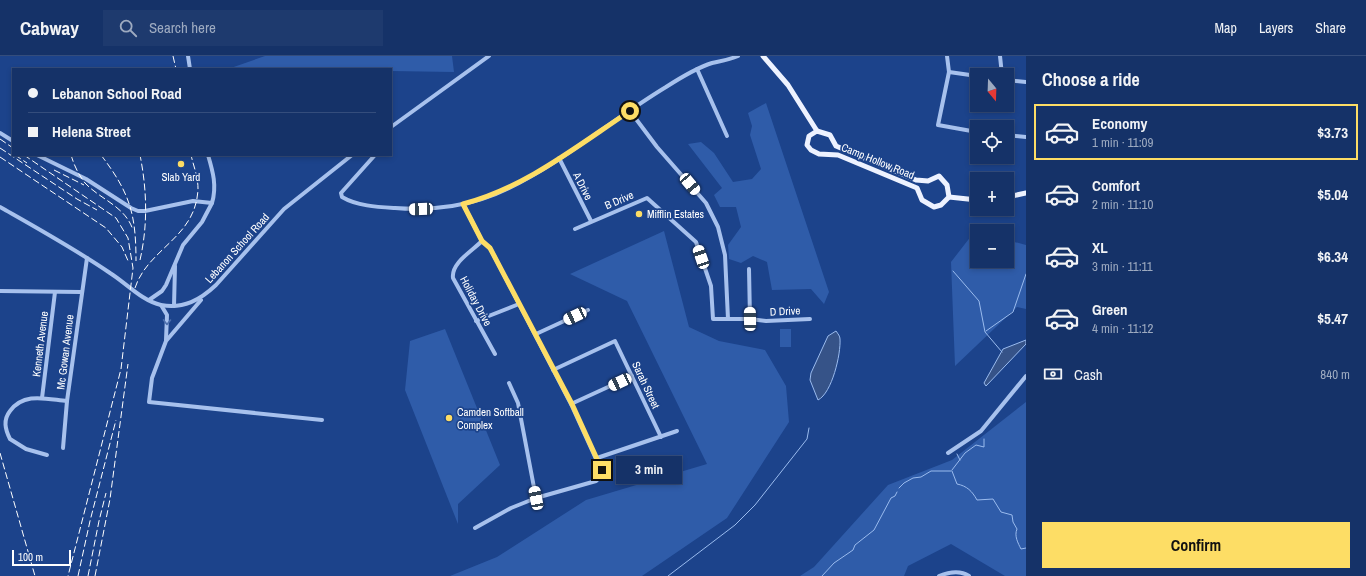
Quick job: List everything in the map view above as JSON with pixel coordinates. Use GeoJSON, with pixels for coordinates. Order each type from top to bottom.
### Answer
{"type":"FeatureCollection","features":[{"type":"Feature","properties":{"kind":"main road","name":"Camp Hollow Road"},"geometry":{"type":"LineString","coordinates":[[763,56],[788,85],[817,130],[830,135],[836,146],[916,180],[928,181],[939,176],[947,185],[949,197],[941,205],[934,207],[922,200],[917,188],[902,181],[838,155],[819,154],[807,145],[809,136],[817,130]]}},
{"type":"Feature","properties":{"kind":"main road"},"geometry":{"type":"LineString","coordinates":[[1014,196],[1026,193]]}},
{"type":"Feature","properties":{"kind":"main road"},"geometry":{"type":"LineString","coordinates":[[949,197],[970,199]]}},
{"type":"Feature","properties":{"kind":"street"},"geometry":{"type":"LineString","coordinates":[[188,56],[190,68]]}},
{"type":"Feature","properties":{"kind":"street"},"geometry":{"type":"LineString","coordinates":[[392,126],[489,56]]}},
{"type":"Feature","properties":{"kind":"street"},"geometry":{"type":"LineString","coordinates":[[373,156],[341,193],[342,197],[375,207],[409,210],[434,209],[486,198],[508,189],[559,158],[666,87],[697,69],[727,61],[738,56]]}},
{"type":"Feature","properties":{"kind":"street"},"geometry":{"type":"LineString","coordinates":[[947,56],[949,72],[938,125],[970,131]]}},
{"type":"Feature","properties":{"kind":"street"},"geometry":{"type":"LineString","coordinates":[[1000,56],[1001,68]]}},
{"type":"Feature","properties":{"kind":"street"},"geometry":{"type":"LineString","coordinates":[[697,69],[727,136]]}},
{"type":"Feature","properties":{"kind":"street"},"geometry":{"type":"LineString","coordinates":[[949,72],[970,75]]}},
{"type":"Feature","properties":{"kind":"street"},"geometry":{"type":"LineString","coordinates":[[1014,81],[1026,82]]}},
{"type":"Feature","properties":{"kind":"street"},"geometry":{"type":"LineString","coordinates":[[630,111],[657,147],[706,203],[718,227],[725,255],[728,319]]}},
{"type":"Feature","properties":{"kind":"street"},"geometry":{"type":"LineString","coordinates":[[0,133],[12,140]]}},
{"type":"Feature","properties":{"kind":"street"},"geometry":{"type":"LineString","coordinates":[[1014,136],[1026,137]]}},
{"type":"Feature","properties":{"kind":"street"},"geometry":{"type":"LineString","coordinates":[[39,156],[86,179],[138,211],[145,211],[193,201],[212,203]]}},
{"type":"Feature","properties":{"kind":"street"},"geometry":{"type":"LineString","coordinates":[[149,300],[162,291],[183,245],[202,222],[212,203],[215,186],[208,156]]}},
{"type":"Feature","properties":{"kind":"street","name":"Lebanon School Road"},"geometry":{"type":"LineString","coordinates":[[0,208],[86,258],[149,300],[161,305],[174,306],[186,304],[204,296],[216,285],[284,209],[351,156]]}},
{"type":"Feature","properties":{"kind":"street","name":"A Drive"},"geometry":{"type":"LineString","coordinates":[[559,158],[591,221]]}},
{"type":"Feature","properties":{"kind":"street","name":"B Drive"},"geometry":{"type":"LineString","coordinates":[[575,229],[647,198],[696,242],[711,286],[713,319]]}},
{"type":"Feature","properties":{"kind":"street"},"geometry":{"type":"LineString","coordinates":[[463,204],[482,241],[490,248],[536,334],[572,404],[602,470],[600,477],[596,481],[536,498],[511,508],[475,528]]}},
{"type":"Feature","properties":{"kind":"street","name":"Holiday Drive"},"geometry":{"type":"LineString","coordinates":[[482,241],[454,267],[453,278],[495,354]]}},
{"type":"Feature","properties":{"kind":"street","name":"Mc Gowan Avenue"},"geometry":{"type":"LineString","coordinates":[[64,448],[67,401],[86,258]]}},
{"type":"Feature","properties":{"kind":"street"},"geometry":{"type":"LineString","coordinates":[[174,306],[175,262]]}},
{"type":"Feature","properties":{"kind":"street"},"geometry":{"type":"LineString","coordinates":[[749,269],[750,319]]}},
{"type":"Feature","properties":{"kind":"street"},"geometry":{"type":"LineString","coordinates":[[0,291],[81,292]]}},
{"type":"Feature","properties":{"kind":"street","name":"Kenneth Avenue"},"geometry":{"type":"LineString","coordinates":[[42,398],[55,292]]}},
{"type":"Feature","properties":{"kind":"street"},"geometry":{"type":"LineString","coordinates":[[166,341],[204,296]]}},
{"type":"Feature","properties":{"kind":"street"},"geometry":{"type":"LineString","coordinates":[[476,321],[519,304]]}},
{"type":"Feature","properties":{"kind":"street"},"geometry":{"type":"LineString","coordinates":[[161,305],[167,315],[166,341],[152,378],[149,402],[322,420]]}},
{"type":"Feature","properties":{"kind":"street"},"geometry":{"type":"LineString","coordinates":[[536,334],[588,310]]}},
{"type":"Feature","properties":{"kind":"street","name":"D Drive"},"geometry":{"type":"LineString","coordinates":[[713,319],[750,319],[766,322],[810,319]]}},
{"type":"Feature","properties":{"kind":"street","name":"Sarah Street"},"geometry":{"type":"LineString","coordinates":[[554,370],[616,341],[661,437]]}},
{"type":"Feature","properties":{"kind":"street"},"geometry":{"type":"LineString","coordinates":[[572,404],[632,376]]}},
{"type":"Feature","properties":{"kind":"street"},"geometry":{"type":"LineString","coordinates":[[948,453],[981,431],[1026,376]]}},
{"type":"Feature","properties":{"kind":"street"},"geometry":{"type":"LineString","coordinates":[[509,383],[518,403],[536,498]]}},
{"type":"Feature","properties":{"kind":"street"},"geometry":{"type":"LineString","coordinates":[[47,455],[31,451],[10,439],[5,423],[6,415],[17,402],[29,398],[67,401]]}},
{"type":"Feature","properties":{"kind":"street"},"geometry":{"type":"LineString","coordinates":[[597,458],[677,431]]}},
{"type":"Feature","properties":{"kind":"street"},"geometry":{"type":"LineString","coordinates":[[939,576],[950,571],[965,573],[969,576]]}},
{"type":"Feature","properties":{"kind":"shaded area"},"geometry":{"type":"Polygon","coordinates":[[[265,56],[452,56],[454,72],[392,71],[392,68],[231,68],[265,56]]]}},
{"type":"Feature","properties":{"kind":"shaded area"},"geometry":{"type":"Polygon","coordinates":[[[766,103],[829,292],[824,304],[811,289],[772,290],[767,262],[753,256],[741,263],[729,259],[728,245],[741,227],[736,207],[720,207],[714,195],[722,188],[688,144],[701,142],[714,153],[733,182],[752,179],[761,169],[750,135],[752,126],[748,113],[766,103]]]}},
{"type":"Feature","properties":{"kind":"shaded area"},"geometry":{"type":"Polygon","coordinates":[[[664,231],[689,327],[719,341],[765,350],[786,386],[789,422],[727,518],[642,576],[450,576],[497,557],[586,500],[707,464],[627,301],[570,274],[664,231]]]}},
{"type":"Feature","properties":{"kind":"shaded area"},"geometry":{"type":"Polygon","coordinates":[[[970,237],[970,268],[1014,268],[1014,242],[1026,245],[1026,309],[1017,307],[955,366],[951,262],[970,237]]]}},
{"type":"Feature","properties":{"kind":"shaded area","name":"Camden Softball Complex"},"geometry":{"type":"Polygon","coordinates":[[[445,329],[500,465],[458,504],[458,524],[405,390],[410,341],[445,329]]]}},
{"type":"Feature","properties":{"kind":"shaded area"},"geometry":{"type":"Polygon","coordinates":[[[780,329],[791,329],[791,347],[780,347],[780,329]]]}},
{"type":"Feature","properties":{"kind":"shaded area"},"geometry":{"type":"Polygon","coordinates":[[[836,331],[840,339],[840,346],[835,372],[827,390],[818,400],[810,380],[811,373],[828,336],[836,331]]]}},
{"type":"Feature","properties":{"kind":"shaded area"},"geometry":{"type":"Polygon","coordinates":[[[1026,340],[1026,344],[986,386],[984,383],[1003,349],[1026,340]]]}},
{"type":"Feature","properties":{"kind":"shaded area"},"geometry":{"type":"Polygon","coordinates":[[[1026,402],[1026,576],[1005,576],[951,544],[908,566],[904,576],[800,576],[814,567],[888,485],[952,460],[1026,402]]]}},
{"type":"Feature","properties":{"kind":"waterway"},"geometry":{"type":"LineString","coordinates":[[953,271],[979,301],[985,332],[1002,352]]}},
{"type":"Feature","properties":{"kind":"waterway"},"geometry":{"type":"LineString","coordinates":[[986,331],[1013,312],[1026,274]]}},
{"type":"Feature","properties":{"kind":"waterway"},"geometry":{"type":"LineString","coordinates":[[668,576],[735,525],[755,505],[807,439],[809,428]]}},
{"type":"Feature","properties":{"kind":"waterway"},"geometry":{"type":"LineString","coordinates":[[952,470],[965,453],[976,445],[984,447],[984,439]]}},
{"type":"Feature","properties":{"kind":"waterway"},"geometry":{"type":"LineString","coordinates":[[957,454],[960,460]]}},
{"type":"Feature","properties":{"kind":"waterway"},"geometry":{"type":"LineString","coordinates":[[899,488],[913,478],[921,477],[931,471],[951,471]]}},
{"type":"Feature","properties":{"kind":"waterway"},"geometry":{"type":"LineString","coordinates":[[952,471],[957,484],[969,489],[977,500],[993,499],[1001,512],[1012,515],[1013,522],[1017,529],[1016,537],[1018,542],[1021,549],[1026,548]]}},
{"type":"Feature","properties":{"kind":"waterway"},"geometry":{"type":"LineString","coordinates":[[822,576],[834,563],[853,550],[855,545],[874,530],[891,498],[895,496],[897,492]]}},
{"type":"Feature","properties":{"kind":"railway"},"geometry":{"type":"LineString","coordinates":[[173,56],[176,68]]}},
{"type":"Feature","properties":{"kind":"railway"},"geometry":{"type":"LineString","coordinates":[[0,139],[12,147]]}},
{"type":"Feature","properties":{"kind":"railway"},"geometry":{"type":"LineString","coordinates":[[0,148],[12,156]]}},
{"type":"Feature","properties":{"kind":"railway"},"geometry":{"type":"LineString","coordinates":[[12,156],[77,199],[97,210]]}},
{"type":"Feature","properties":{"kind":"railway"},"geometry":{"type":"LineString","coordinates":[[16,156],[27,163]]}},
{"type":"Feature","properties":{"kind":"railway"},"geometry":{"type":"LineString","coordinates":[[25,156],[116,218],[128,238],[133,268],[121,369],[68,576]]}},
{"type":"Feature","properties":{"kind":"railway"},"geometry":{"type":"LineString","coordinates":[[71,156],[76,169],[85,183],[119,209],[133,230]]}},
{"type":"Feature","properties":{"kind":"railway"},"geometry":{"type":"LineString","coordinates":[[102,156],[119,181],[125,193],[133,217],[136,261]]}},
{"type":"Feature","properties":{"kind":"railway"},"geometry":{"type":"LineString","coordinates":[[140,156],[146,208],[143,247],[140,260]]}},
{"type":"Feature","properties":{"kind":"railway"},"geometry":{"type":"LineString","coordinates":[[135,288],[141,274],[181,231],[189,220],[195,206],[198,184],[191,156]]}},
{"type":"Feature","properties":{"kind":"railway"},"geometry":{"type":"LineString","coordinates":[[0,157],[106,228],[122,247],[129,263]]}},
{"type":"Feature","properties":{"kind":"railway"},"geometry":{"type":"LineString","coordinates":[[54,170],[84,185]]}},
{"type":"Feature","properties":{"kind":"railway"},"geometry":{"type":"LineString","coordinates":[[95,576],[110,499],[128,364]]}},
{"type":"Feature","properties":{"kind":"railway"},"geometry":{"type":"LineString","coordinates":[[78,576],[90,521],[116,420]]}},
{"type":"Feature","properties":{"kind":"railway"},"geometry":{"type":"LineString","coordinates":[[0,453],[35,576]]}},
{"type":"Feature","properties":{"kind":"railway"},"geometry":{"type":"LineString","coordinates":[[88,576],[106,493]]}},
{"type":"Feature","properties":{"kind":"place","name":"Slab Yard"},"geometry":{"type":"Point","coordinates":[181,164]}},
{"type":"Feature","properties":{"kind":"place","name":"Mifflin Estates"},"geometry":{"type":"Point","coordinates":[639,214]}},
{"type":"Feature","properties":{"kind":"place","name":"Camden Softball Complex"},"geometry":{"type":"Point","coordinates":[449,418]}},
{"type":"Feature","properties":{"kind":"route"},"geometry":{"type":"LineString","coordinates":[[602,470],[572,404],[536,334],[490,248],[482,241],[463,204],[486,198],[508,189],[559,158],[630,111]]}}]}
